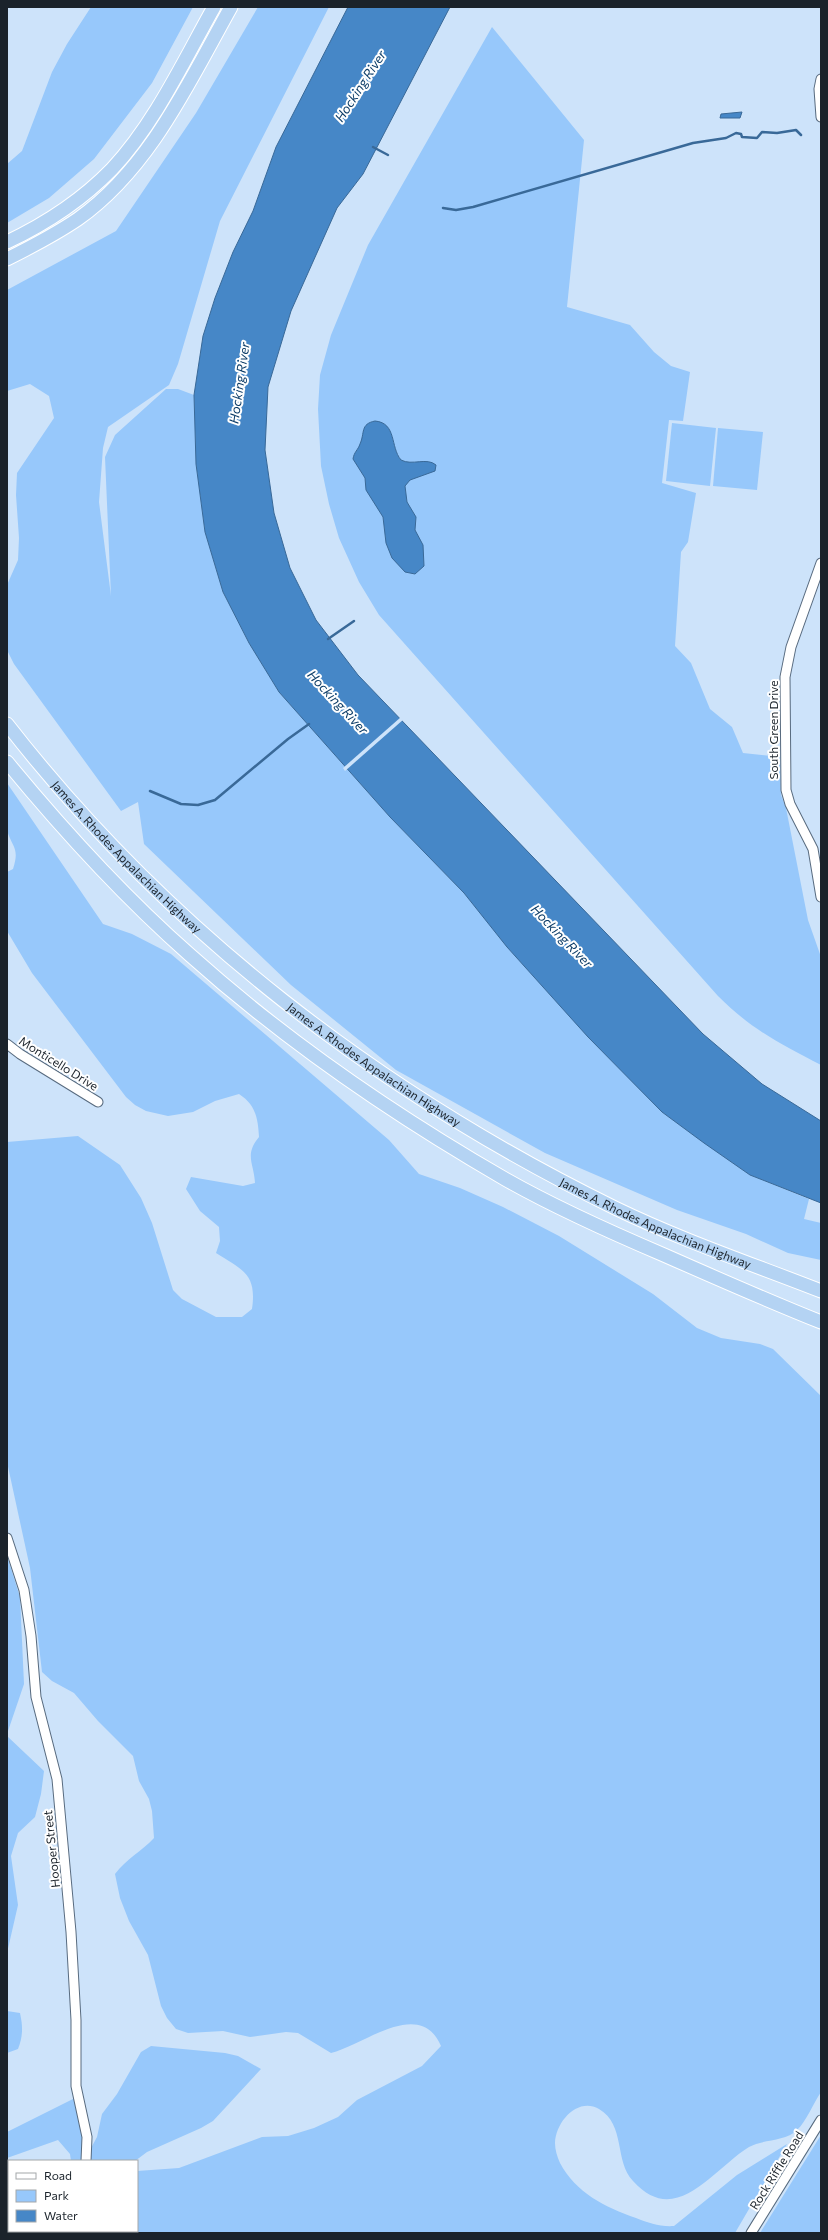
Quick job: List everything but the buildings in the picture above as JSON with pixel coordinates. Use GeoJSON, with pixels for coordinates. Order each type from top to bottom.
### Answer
{"type":"FeatureCollection","features":[{"type":"Feature","properties":{"kind":"highway"},"geometry":{"type":"LineString","coordinates":[[7,242],[46,221],[71,205],[112,169],[151,117],[214,7]]}},
{"type":"Feature","properties":{"kind":"highway"},"geometry":{"type":"LineString","coordinates":[[7,259],[52,236],[79,218],[121,180],[160,131],[231,7]]}},
{"type":"Feature","properties":{"kind":"highway","name":"James A. Rhodes Appalachian Highway"},"geometry":{"type":"LineString","coordinates":[[7,724],[69,799],[142,876],[217,946],[275,995],[346,1049],[453,1120],[561,1180],[617,1209],[663,1229],[821,1291]]}},
{"type":"Feature","properties":{"kind":"highway","name":"James A. Rhodes Appalachian Highway"},"geometry":{"type":"LineString","coordinates":[[7,762],[81,847],[188,954],[224,985],[328,1066],[397,1113],[507,1180],[602,1228],[736,1288],[821,1322]]}},
{"type":"Feature","properties":{"kind":"street"},"geometry":{"type":"LineString","coordinates":[[821,79],[819,89],[821,117]]}},
{"type":"Feature","properties":{"kind":"street","name":"South Green Drive"},"geometry":{"type":"LineString","coordinates":[[821,563],[791,647],[783,693],[786,790],[790,804],[813,850],[821,896]]}},
{"type":"Feature","properties":{"kind":"street","name":"Monticello Drive"},"geometry":{"type":"LineString","coordinates":[[7,1044],[20,1054],[98,1102]]}},
{"type":"Feature","properties":{"kind":"street","name":"Hooper Street"},"geometry":{"type":"LineString","coordinates":[[7,1538],[24,1590],[30,1628],[36,1697],[57,1779],[71,1932],[76,2020],[76,2086],[87,2137],[86,2160]]}},
{"type":"Feature","properties":{"kind":"street","name":"Rock Riffle Road"},"geometry":{"type":"LineString","coordinates":[[751,2233],[821,2120]]}},
{"type":"Feature","properties":{"kind":"green space"},"geometry":{"type":"Polygon","coordinates":[[[91,7],[193,7],[152,83],[94,159],[49,198],[7,223],[7,164],[22,151],[52,72],[67,44],[91,7]]]}},
{"type":"Feature","properties":{"kind":"green space"},"geometry":{"type":"Polygon","coordinates":[[[258,7],[329,7],[220,221],[178,364],[169,385],[108,427],[103,448],[99,502],[111,596],[105,457],[115,435],[166,389],[178,389],[194,395],[196,464],[205,532],[223,592],[249,643],[279,692],[390,817],[464,893],[554,999],[662,1112],[750,1175],[809,1199],[804,1219],[821,1223],[821,1260],[788,1253],[746,1234],[677,1210],[545,1153],[396,1070],[291,985],[144,844],[138,802],[121,811],[14,664],[7,650],[7,585],[18,560],[19,538],[16,495],[17,473],[54,418],[49,396],[30,384],[7,391],[7,290],[116,231],[196,113],[258,7]]]}},
{"type":"Feature","properties":{"kind":"green space"},"geometry":{"type":"Polygon","coordinates":[[[492,27],[584,140],[567,307],[630,325],[654,352],[671,366],[690,372],[683,421],[669,420],[662,483],[696,493],[688,542],[681,552],[675,646],[691,663],[710,709],[732,727],[743,753],[780,757],[781,795],[786,808],[808,920],[821,957],[821,1065],[792,1050],[754,1027],[730,1008],[718,996],[379,615],[359,582],[339,538],[329,504],[321,466],[318,409],[320,375],[331,335],[368,245],[492,27]]]}},
{"type":"Feature","properties":{"kind":"green space"},"geometry":{"type":"Polygon","coordinates":[[[672,423],[716,428],[710,486],[666,481],[672,423]]]}},
{"type":"Feature","properties":{"kind":"green space"},"geometry":{"type":"Polygon","coordinates":[[[718,428],[763,432],[757,490],[713,486],[718,428]]]}},
{"type":"Feature","properties":{"kind":"green space"},"geometry":{"type":"Polygon","coordinates":[[[7,783],[103,924],[132,934],[171,954],[389,1140],[419,1174],[460,1188],[503,1207],[559,1236],[653,1294],[697,1328],[721,1338],[760,1344],[773,1349],[821,1396],[821,2092],[804,2122],[792,2134],[780,2139],[755,2144],[749,2147],[694,2190],[679,2197],[664,2199],[649,2194],[633,2181],[623,2164],[617,2134],[613,2124],[599,2109],[591,2106],[583,2106],[570,2113],[559,2127],[555,2143],[558,2158],[567,2174],[574,2183],[592,2198],[613,2209],[641,2220],[664,2226],[674,2226],[737,2175],[787,2144],[735,2233],[31,2233],[138,2232],[138,2171],[179,2168],[262,2137],[288,2136],[314,2128],[338,2117],[357,2100],[422,2066],[441,2046],[432,2032],[420,2025],[406,2025],[390,2028],[331,2053],[298,2033],[286,2032],[250,2037],[223,2031],[188,2033],[176,2029],[167,2018],[161,2006],[148,1955],[129,1921],[120,1898],[115,1874],[124,1864],[154,1838],[152,1811],[149,1799],[139,1781],[133,1756],[98,1721],[74,1693],[52,1681],[42,1672],[30,1568],[7,1462],[7,1142],[78,1136],[120,1165],[141,1198],[152,1223],[173,1290],[182,1299],[216,1317],[242,1317],[252,1309],[253,1297],[250,1280],[241,1269],[216,1253],[220,1241],[219,1227],[200,1211],[186,1189],[191,1177],[243,1186],[255,1183],[251,1154],[254,1143],[259,1137],[258,1124],[253,1108],[245,1098],[239,1094],[215,1101],[193,1112],[168,1116],[146,1111],[135,1105],[126,1097],[32,973],[7,931],[7,872],[13,869],[16,856],[7,830],[7,783]]]}},
{"type":"Feature","properties":{"kind":"green space"},"geometry":{"type":"Polygon","coordinates":[[[7,1556],[20,1597],[24,1684],[7,1734],[7,1556]]]}},
{"type":"Feature","properties":{"kind":"green space"},"geometry":{"type":"Polygon","coordinates":[[[7,1736],[44,1771],[41,1794],[35,1817],[18,1833],[11,1856],[18,1905],[7,1953],[7,1736]]]}},
{"type":"Feature","properties":{"kind":"green space"},"geometry":{"type":"Polygon","coordinates":[[[7,2011],[20,2013],[22,2036],[18,2049],[7,2053],[7,2011]]]}},
{"type":"Feature","properties":{"kind":"green space"},"geometry":{"type":"Polygon","coordinates":[[[151,2046],[225,2053],[238,2056],[261,2069],[213,2121],[201,2128],[147,2152],[136,2160],[85,2160],[97,2137],[102,2114],[117,2094],[141,2052],[151,2046]]]}},
{"type":"Feature","properties":{"kind":"green space"},"geometry":{"type":"Polygon","coordinates":[[[73,2099],[76,2099],[85,2143],[83,2160],[71,2160],[70,2154],[58,2140],[7,2158],[7,2132],[73,2099]]]}},
{"type":"Feature","properties":{"kind":"green space"},"geometry":{"type":"Polygon","coordinates":[[[821,2135],[821,2233],[760,2233],[821,2135]]]}},
{"type":"Feature","properties":{"kind":"water","name":"Hocking River"},"geometry":{"type":"Polygon","coordinates":[[[348,7],[450,7],[363,174],[337,208],[291,311],[268,387],[265,450],[274,513],[290,568],[316,620],[358,675],[703,1034],[762,1084],[821,1121],[821,1203],[750,1175],[704,1143],[662,1112],[588,1037],[507,947],[464,893],[390,817],[279,692],[249,643],[223,592],[205,532],[196,464],[194,395],[203,336],[215,298],[233,252],[253,211],[276,147],[348,7]]]}},
{"type":"Feature","properties":{"kind":"water"},"geometry":{"type":"Polygon","coordinates":[[[742,112],[740,118],[720,118],[721,114],[742,112]]]}},
{"type":"Feature","properties":{"kind":"water"},"geometry":{"type":"Polygon","coordinates":[[[375,421],[387,426],[392,436],[395,449],[401,460],[405,462],[424,461],[436,465],[435,471],[410,480],[405,486],[407,502],[416,517],[415,530],[423,545],[424,566],[415,574],[405,572],[392,558],[386,543],[383,517],[366,490],[365,478],[353,459],[360,444],[365,427],[370,422],[375,421]]]}},
{"type":"Feature","properties":{"kind":"pier"},"geometry":{"type":"Polygon","coordinates":[[[401,717],[404,719],[345,771],[343,768],[401,717]]]}},
{"type":"Feature","properties":{"kind":"waterway"},"geometry":{"type":"LineString","coordinates":[[443,208],[456,210],[473,207],[693,143],[726,138],[736,133],[741,134],[742,137],[757,138],[762,132],[777,133],[796,130],[801,135]]}},
{"type":"Feature","properties":{"kind":"waterway"},"geometry":{"type":"LineString","coordinates":[[373,147],[388,155]]}},
{"type":"Feature","properties":{"kind":"waterway"},"geometry":{"type":"LineString","coordinates":[[328,639],[354,621]]}},
{"type":"Feature","properties":{"kind":"waterway"},"geometry":{"type":"LineString","coordinates":[[150,791],[181,804],[198,805],[215,800],[288,739],[309,724]]}}]}
